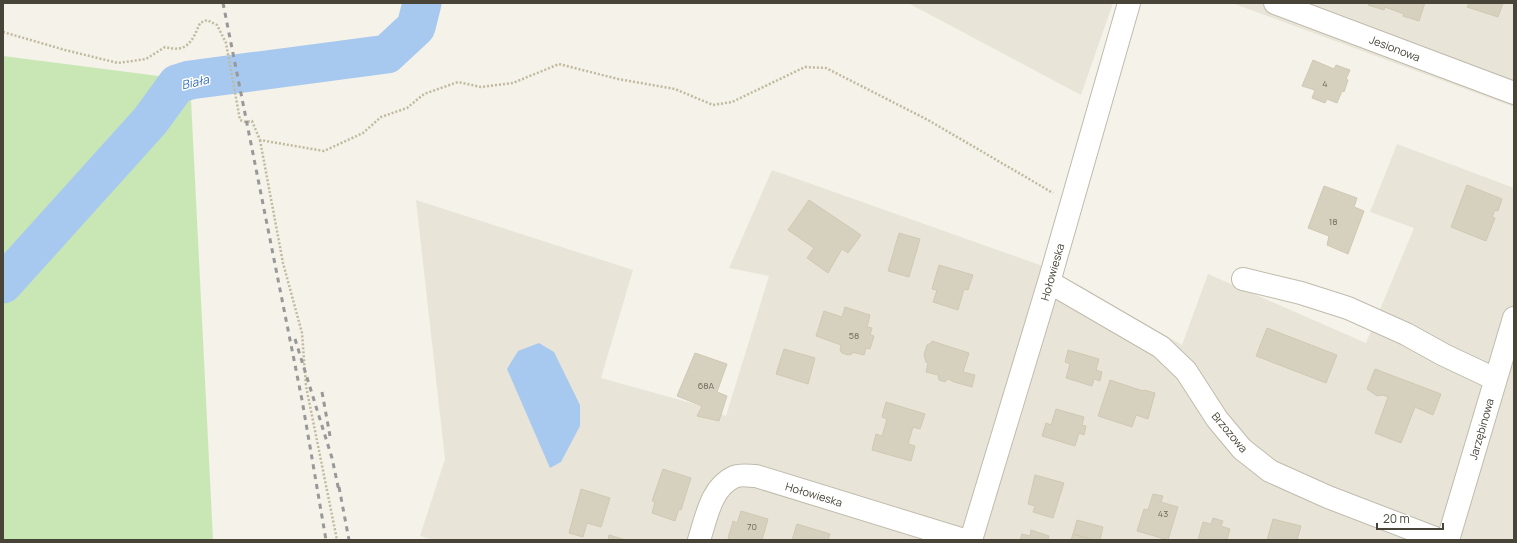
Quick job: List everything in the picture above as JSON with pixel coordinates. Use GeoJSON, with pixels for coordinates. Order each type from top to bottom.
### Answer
{"type":"FeatureCollection","features":[{"type":"Feature","properties":{"kind":"street","name":"Hołowieska"},"geometry":{"type":"LineString","coordinates":[[971,540],[1072,204],[1129,3]]}},
{"type":"Feature","properties":{"kind":"street","name":"Jesionowa"},"geometry":{"type":"LineString","coordinates":[[1275,3],[1514,93]]}},
{"type":"Feature","properties":{"kind":"street"},"geometry":{"type":"LineString","coordinates":[[1243,279],[1301,293],[1348,308],[1406,334],[1444,355],[1503,371]]}},
{"type":"Feature","properties":{"kind":"street","name":"Brzozowa"},"geometry":{"type":"LineString","coordinates":[[1049,282],[1161,347],[1186,371],[1217,419],[1242,449],[1270,471],[1328,497],[1440,540]]}},
{"type":"Feature","properties":{"kind":"street","name":"Jarzębinowa"},"geometry":{"type":"LineString","coordinates":[[1448,540],[1503,371],[1514,318]]}},
{"type":"Feature","properties":{"kind":"street","name":"Hołowieska"},"geometry":{"type":"LineString","coordinates":[[699,540],[711,502],[722,485],[735,476],[756,476],[964,540]]}},
{"type":"Feature","properties":{"kind":"path"},"geometry":{"type":"LineString","coordinates":[[3,32],[65,50],[118,63],[146,59],[164,47],[175,50],[188,46],[200,23],[207,20],[217,26],[226,43],[240,120],[246,122],[252,120],[260,140],[283,263],[302,333],[306,386],[337,540]]}},
{"type":"Feature","properties":{"kind":"path"},"geometry":{"type":"LineString","coordinates":[[260,140],[324,151],[363,133],[381,117],[407,108],[424,94],[458,82],[481,87],[513,83],[559,64],[618,79],[675,90],[713,105],[732,102],[805,67],[826,68],[928,120],[1072,204]]}},
{"type":"Feature","properties":{"kind":"shaded area"},"geometry":{"type":"Polygon","coordinates":[[[908,3],[1113,3],[1081,95],[908,3]]]}},
{"type":"Feature","properties":{"kind":"shaded area"},"geometry":{"type":"Polygon","coordinates":[[[1232,3],[1514,3],[1514,107],[1232,3]]]}},
{"type":"Feature","properties":{"kind":"shaded area"},"geometry":{"type":"Polygon","coordinates":[[[1397,144],[1514,188],[1514,540],[434,540],[420,536],[445,459],[416,200],[633,270],[601,378],[702,406],[726,416],[769,276],[729,268],[772,170],[1040,265],[1084,288],[1182,345],[1208,274],[1366,343],[1414,228],[1370,212],[1397,144]]]}},
{"type":"Feature","properties":{"kind":"green space"},"geometry":{"type":"Polygon","coordinates":[[[3,56],[190,80],[213,540],[3,540],[3,56]]]}},
{"type":"Feature","properties":{"kind":"water"},"geometry":{"type":"Polygon","coordinates":[[[539,343],[554,352],[580,405],[580,426],[561,462],[550,468],[507,369],[518,351],[539,343]]]}},
{"type":"Feature","properties":{"kind":"building"},"geometry":{"type":"Polygon","coordinates":[[[1369,3],[1425,3],[1419,21],[1403,16],[1404,14],[1385,7],[1384,10],[1368,5],[1369,3]]]}},
{"type":"Feature","properties":{"kind":"building"},"geometry":{"type":"Polygon","coordinates":[[[1469,3],[1503,3],[1498,17],[1467,7],[1469,3]]]}},
{"type":"Feature","properties":{"kind":"building"},"geometry":{"type":"Polygon","coordinates":[[[1313,60],[1334,69],[1336,65],[1350,70],[1346,79],[1348,80],[1344,92],[1342,91],[1337,103],[1327,99],[1325,103],[1312,98],[1315,90],[1302,86],[1313,60]]]}},
{"type":"Feature","properties":{"kind":"building"},"geometry":{"type":"Polygon","coordinates":[[[1467,185],[1502,199],[1498,211],[1495,210],[1492,217],[1495,218],[1486,241],[1451,227],[1467,185]]]}},
{"type":"Feature","properties":{"kind":"building"},"geometry":{"type":"Polygon","coordinates":[[[1324,186],[1357,198],[1354,207],[1364,211],[1348,254],[1327,245],[1329,236],[1308,228],[1324,186]]]}},
{"type":"Feature","properties":{"kind":"building"},"geometry":{"type":"Polygon","coordinates":[[[809,200],[861,235],[848,253],[842,249],[828,273],[807,258],[814,248],[788,230],[809,200]]]}},
{"type":"Feature","properties":{"kind":"building"},"geometry":{"type":"Polygon","coordinates":[[[899,233],[920,239],[909,277],[888,271],[899,233]]]}},
{"type":"Feature","properties":{"kind":"building"},"geometry":{"type":"Polygon","coordinates":[[[939,265],[973,275],[968,290],[964,289],[958,310],[933,302],[937,290],[932,289],[939,265]]]}},
{"type":"Feature","properties":{"kind":"building"},"geometry":{"type":"Polygon","coordinates":[[[845,307],[870,315],[867,327],[872,328],[870,335],[874,336],[870,349],[866,348],[864,355],[852,352],[852,354],[848,355],[842,353],[840,350],[841,345],[816,336],[824,311],[842,317],[845,307]]]}},
{"type":"Feature","properties":{"kind":"building"},"geometry":{"type":"Polygon","coordinates":[[[1267,328],[1337,355],[1326,383],[1256,356],[1267,328]]]}},
{"type":"Feature","properties":{"kind":"building"},"geometry":{"type":"Polygon","coordinates":[[[932,341],[969,353],[963,372],[975,375],[972,387],[948,379],[945,382],[939,380],[938,375],[926,372],[928,363],[926,362],[924,355],[927,345],[932,341]]]}},
{"type":"Feature","properties":{"kind":"building"},"geometry":{"type":"Polygon","coordinates":[[[784,349],[815,358],[808,384],[776,374],[784,349]]]}},
{"type":"Feature","properties":{"kind":"building"},"geometry":{"type":"Polygon","coordinates":[[[1068,350],[1099,359],[1096,370],[1102,372],[1100,381],[1094,379],[1092,386],[1066,378],[1070,364],[1065,362],[1068,350]]]}},
{"type":"Feature","properties":{"kind":"building"},"geometry":{"type":"Polygon","coordinates":[[[695,353],[727,364],[717,392],[727,396],[719,421],[697,416],[702,406],[677,396],[695,353]]]}},
{"type":"Feature","properties":{"kind":"building"},"geometry":{"type":"Polygon","coordinates":[[[1375,369],[1441,394],[1433,415],[1415,407],[1401,443],[1375,433],[1388,397],[1383,395],[1377,396],[1367,389],[1375,369]]]}},
{"type":"Feature","properties":{"kind":"building"},"geometry":{"type":"Polygon","coordinates":[[[1110,380],[1143,391],[1155,393],[1148,419],[1136,415],[1132,427],[1098,416],[1110,380]]]}},
{"type":"Feature","properties":{"kind":"building"},"geometry":{"type":"Polygon","coordinates":[[[886,402],[925,414],[920,429],[913,427],[908,444],[915,446],[911,461],[872,450],[876,434],[882,436],[887,419],[882,417],[886,402]]]}},
{"type":"Feature","properties":{"kind":"building"},"geometry":{"type":"Polygon","coordinates":[[[1056,409],[1084,417],[1082,425],[1086,426],[1084,435],[1079,433],[1075,446],[1042,436],[1046,423],[1051,425],[1056,409]]]}},
{"type":"Feature","properties":{"kind":"building"},"geometry":{"type":"Polygon","coordinates":[[[663,469],[691,478],[681,510],[679,509],[675,521],[652,513],[655,502],[652,501],[663,469]]]}},
{"type":"Feature","properties":{"kind":"building"},"geometry":{"type":"Polygon","coordinates":[[[1035,475],[1064,483],[1053,518],[1033,512],[1035,506],[1028,504],[1035,475]]]}},
{"type":"Feature","properties":{"kind":"building"},"geometry":{"type":"Polygon","coordinates":[[[581,489],[610,498],[601,527],[587,523],[583,537],[569,533],[581,489]]]}},
{"type":"Feature","properties":{"kind":"building"},"geometry":{"type":"Polygon","coordinates":[[[1153,494],[1163,496],[1161,502],[1178,507],[1168,540],[1137,531],[1144,509],[1148,510],[1153,494]]]}},
{"type":"Feature","properties":{"kind":"building"},"geometry":{"type":"Polygon","coordinates":[[[741,511],[768,519],[762,540],[732,540],[728,538],[733,521],[737,523],[741,511]]]}},
{"type":"Feature","properties":{"kind":"building"},"geometry":{"type":"Polygon","coordinates":[[[1213,518],[1223,521],[1221,526],[1230,529],[1227,540],[1198,540],[1203,522],[1211,524],[1213,518]]]}},
{"type":"Feature","properties":{"kind":"building"},"geometry":{"type":"Polygon","coordinates":[[[1273,519],[1301,526],[1297,540],[1267,540],[1273,519]]]}},
{"type":"Feature","properties":{"kind":"building"},"geometry":{"type":"Polygon","coordinates":[[[1077,520],[1103,527],[1100,540],[1093,540],[1073,534],[1077,520]]]}},
{"type":"Feature","properties":{"kind":"building"},"geometry":{"type":"Polygon","coordinates":[[[797,524],[830,534],[828,540],[792,540],[797,524]]]}},
{"type":"Feature","properties":{"kind":"building"},"geometry":{"type":"Polygon","coordinates":[[[1031,530],[1049,536],[1048,540],[1020,540],[1022,534],[1030,536],[1031,530]]]}},
{"type":"Feature","properties":{"kind":"building"},"geometry":{"type":"Polygon","coordinates":[[[1073,534],[1093,540],[1071,540],[1073,534]]]}},
{"type":"Feature","properties":{"kind":"building"},"geometry":{"type":"Polygon","coordinates":[[[609,535],[626,540],[608,540],[609,535]]]}},
{"type":"Feature","properties":{"kind":"waterway","name":"Biała"},"geometry":{"type":"LineString","coordinates":[[3,284],[150,121],[177,84],[190,80],[387,54],[416,27],[422,3]]}},
{"type":"Feature","properties":{"kind":"railway"},"geometry":{"type":"LineString","coordinates":[[223,3],[302,400],[326,540]]}},
{"type":"Feature","properties":{"kind":"railway"},"geometry":{"type":"LineString","coordinates":[[295,339],[332,458],[339,491]]}},
{"type":"Feature","properties":{"kind":"railway"},"geometry":{"type":"LineString","coordinates":[[322,392],[330,436]]}},
{"type":"Feature","properties":{"kind":"railway"},"geometry":{"type":"LineString","coordinates":[[339,487],[349,540]]}}]}
